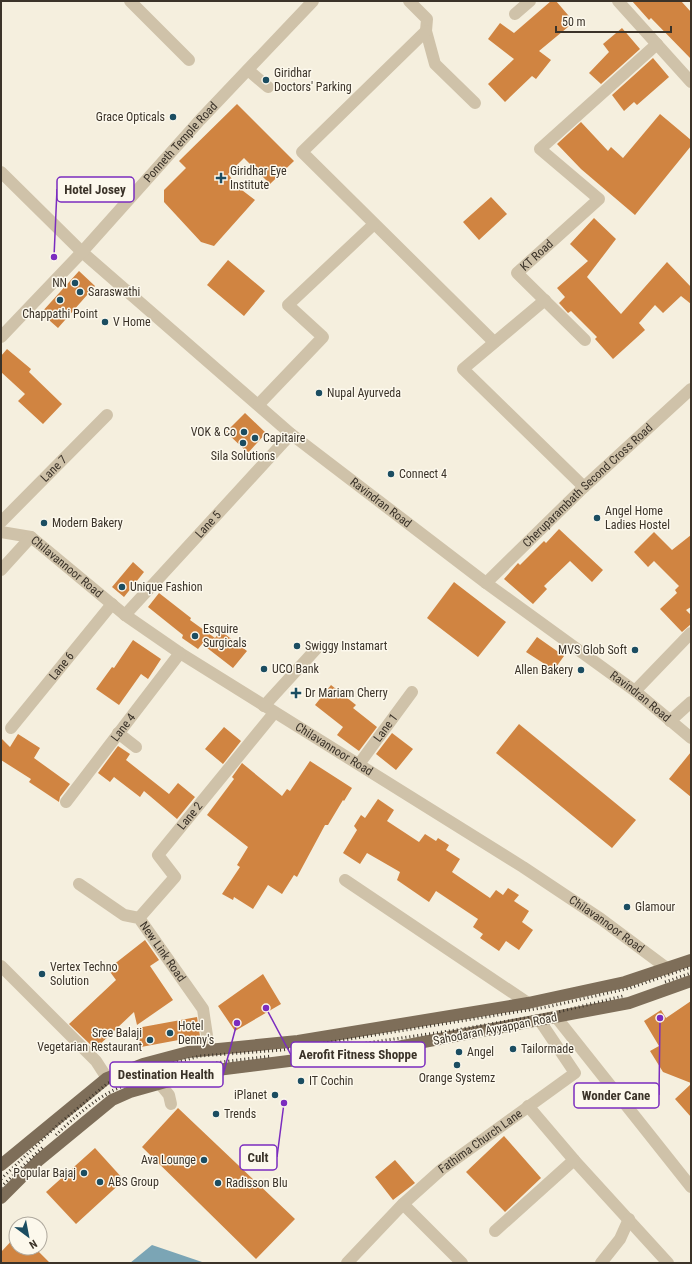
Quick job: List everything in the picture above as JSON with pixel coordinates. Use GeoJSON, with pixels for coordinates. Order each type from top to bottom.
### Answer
{"type":"FeatureCollection","features":[{"type":"Feature","properties":{"kind":"main road","name":"Sahodaran Ayyappan Road"},"geometry":{"type":"LineString","coordinates":[[1,1165],[107,1078],[143,1064],[188,1052],[298,1041],[528,1003],[625,982],[668,969],[691,960]]}},
{"type":"Feature","properties":{"kind":"main road","name":"Sahodaran Ayyappan Road"},"geometry":{"type":"LineString","coordinates":[[1,1198],[39,1160],[112,1100],[130,1092],[201,1072],[392,1048],[540,1021],[629,1003],[691,982]]}},
{"type":"Feature","properties":{"kind":"street"},"geometry":{"type":"LineString","coordinates":[[130,1],[189,60]]}},
{"type":"Feature","properties":{"kind":"street","name":"Ponneth Temple Road"},"geometry":{"type":"LineString","coordinates":[[1,337],[82,252],[200,120],[312,1]]}},
{"type":"Feature","properties":{"kind":"street"},"geometry":{"type":"LineString","coordinates":[[409,1],[428,19],[426,32],[434,64],[475,103]]}},
{"type":"Feature","properties":{"kind":"street"},"geometry":{"type":"LineString","coordinates":[[515,14],[530,1]]}},
{"type":"Feature","properties":{"kind":"street"},"geometry":{"type":"LineString","coordinates":[[618,1],[691,82]]}},
{"type":"Feature","properties":{"kind":"street"},"geometry":{"type":"LineString","coordinates":[[426,32],[302,152],[373,225],[494,342]]}},
{"type":"Feature","properties":{"kind":"street","name":"KT Road"},"geometry":{"type":"LineString","coordinates":[[545,300],[517,273],[599,199],[540,149],[657,44]]}},
{"type":"Feature","properties":{"kind":"street"},"geometry":{"type":"LineString","coordinates":[[248,70],[268,87]]}},
{"type":"Feature","properties":{"kind":"street","name":"Ravindran Road"},"geometry":{"type":"LineString","coordinates":[[1,172],[82,252],[259,404],[291,434],[486,583],[635,691],[691,738]]}},
{"type":"Feature","properties":{"kind":"street"},"geometry":{"type":"LineString","coordinates":[[259,404],[324,337],[288,305],[373,225]]}},
{"type":"Feature","properties":{"kind":"street"},"geometry":{"type":"LineString","coordinates":[[584,487],[463,369],[545,300],[585,340]]}},
{"type":"Feature","properties":{"kind":"street","name":"Cheruparambath Second Cross Road"},"geometry":{"type":"LineString","coordinates":[[486,583],[584,487],[691,389]]}},
{"type":"Feature","properties":{"kind":"street","name":"Lane 7"},"geometry":{"type":"LineString","coordinates":[[1,522],[107,415]]}},
{"type":"Feature","properties":{"kind":"street","name":"Lane 5"},"geometry":{"type":"LineString","coordinates":[[125,615],[291,434]]}},
{"type":"Feature","properties":{"kind":"street","name":"Chilavannoor Road"},"geometry":{"type":"LineString","coordinates":[[1,532],[31,537],[125,615],[180,654],[359,764],[601,919],[668,969]]}},
{"type":"Feature","properties":{"kind":"street"},"geometry":{"type":"LineString","coordinates":[[1,570],[31,537]]}},
{"type":"Feature","properties":{"kind":"street","name":"Lane 6"},"geometry":{"type":"LineString","coordinates":[[11,728],[112,604]]}},
{"type":"Feature","properties":{"kind":"street"},"geometry":{"type":"LineString","coordinates":[[635,691],[691,633]]}},
{"type":"Feature","properties":{"kind":"street"},"geometry":{"type":"LineString","coordinates":[[264,706],[317,648]]}},
{"type":"Feature","properties":{"kind":"street","name":"Lane 4"},"geometry":{"type":"LineString","coordinates":[[66,802],[180,654]]}},
{"type":"Feature","properties":{"kind":"street","name":"Lane 1"},"geometry":{"type":"LineString","coordinates":[[359,764],[412,692]]}},
{"type":"Feature","properties":{"kind":"street"},"geometry":{"type":"LineString","coordinates":[[670,720],[691,702]]}},
{"type":"Feature","properties":{"kind":"street","name":"Lane 2"},"geometry":{"type":"LineString","coordinates":[[139,918],[175,876],[158,856],[274,713]]}},
{"type":"Feature","properties":{"kind":"street"},"geometry":{"type":"LineString","coordinates":[[118,733],[136,747]]}},
{"type":"Feature","properties":{"kind":"street"},"geometry":{"type":"LineString","coordinates":[[345,880],[528,1003]]}},
{"type":"Feature","properties":{"kind":"street","name":"New Link Road"},"geometry":{"type":"LineString","coordinates":[[79,884],[124,915],[139,918],[203,1009],[209,1049]]}},
{"type":"Feature","properties":{"kind":"street"},"geometry":{"type":"LineString","coordinates":[[1,966],[96,1061],[107,1078]]}},
{"type":"Feature","properties":{"kind":"street"},"geometry":{"type":"LineString","coordinates":[[556,1017],[691,1187]]}},
{"type":"Feature","properties":{"kind":"street","name":"Fathima Church Lane"},"geometry":{"type":"LineString","coordinates":[[347,1263],[403,1204],[442,1169],[576,1073],[540,1021]]}},
{"type":"Feature","properties":{"kind":"street"},"geometry":{"type":"LineString","coordinates":[[160,1084],[169,1095],[170,1104]]}},
{"type":"Feature","properties":{"kind":"street"},"geometry":{"type":"LineString","coordinates":[[528,1106],[574,1160],[668,1263]]}},
{"type":"Feature","properties":{"kind":"street"},"geometry":{"type":"LineString","coordinates":[[495,1231],[574,1160]]}},
{"type":"Feature","properties":{"kind":"street"},"geometry":{"type":"LineString","coordinates":[[403,1204],[462,1263]]}},
{"type":"Feature","properties":{"kind":"street"},"geometry":{"type":"LineString","coordinates":[[601,1263],[620,1239],[629,1219]]}},
{"type":"Feature","properties":{"kind":"water"},"geometry":{"type":"Polygon","coordinates":[[[152,1245],[205,1263],[130,1263],[152,1245]]]}},
{"type":"Feature","properties":{"kind":"building"},"geometry":{"type":"Polygon","coordinates":[[[551,1],[556,1],[574,22],[539,51],[551,60],[536,79],[532,76],[505,102],[488,84],[514,59],[488,39],[500,23],[514,33],[551,1]]]}},
{"type":"Feature","properties":{"kind":"building"},"geometry":{"type":"Polygon","coordinates":[[[632,1],[681,1],[691,12],[691,59],[651,18],[649,20],[632,1]]]}},
{"type":"Feature","properties":{"kind":"building"},"geometry":{"type":"Polygon","coordinates":[[[622,28],[640,49],[601,84],[589,73],[609,52],[603,44],[622,28]]]}},
{"type":"Feature","properties":{"kind":"building"},"geometry":{"type":"Polygon","coordinates":[[[653,58],[669,77],[637,105],[634,102],[624,111],[612,95],[653,58]]]}},
{"type":"Feature","properties":{"kind":"building"},"geometry":{"type":"Polygon","coordinates":[[[237,104],[294,161],[270,184],[244,158],[228,174],[232,179],[230,181],[255,200],[214,246],[201,242],[164,202],[164,190],[186,168],[179,161],[237,104]]]}},
{"type":"Feature","properties":{"kind":"building"},"geometry":{"type":"Polygon","coordinates":[[[660,114],[691,140],[691,146],[635,215],[581,169],[557,144],[581,122],[608,151],[611,147],[623,158],[660,114]]]}},
{"type":"Feature","properties":{"kind":"building"},"geometry":{"type":"Polygon","coordinates":[[[491,197],[507,214],[479,240],[463,222],[491,197]]]}},
{"type":"Feature","properties":{"kind":"building"},"geometry":{"type":"Polygon","coordinates":[[[594,218],[616,239],[587,277],[621,314],[667,262],[691,287],[691,304],[681,296],[663,313],[655,305],[639,323],[645,330],[613,359],[595,339],[597,337],[571,311],[568,313],[559,303],[565,297],[557,288],[588,261],[570,244],[594,218]]]}},
{"type":"Feature","properties":{"kind":"building"},"geometry":{"type":"Polygon","coordinates":[[[228,260],[265,291],[244,316],[207,285],[228,260]]]}},
{"type":"Feature","properties":{"kind":"building"},"geometry":{"type":"Polygon","coordinates":[[[79,271],[95,286],[58,328],[41,313],[79,271]]]}},
{"type":"Feature","properties":{"kind":"building"},"geometry":{"type":"Polygon","coordinates":[[[7,349],[31,369],[29,372],[62,404],[43,424],[18,401],[25,394],[1,372],[1,356],[7,349]]]}},
{"type":"Feature","properties":{"kind":"building"},"geometry":{"type":"Polygon","coordinates":[[[245,413],[266,433],[248,453],[226,432],[245,413]]]}},
{"type":"Feature","properties":{"kind":"building"},"geometry":{"type":"Polygon","coordinates":[[[559,529],[603,570],[592,582],[570,561],[544,586],[547,589],[533,604],[504,579],[518,563],[520,565],[544,541],[546,543],[559,529]]]}},
{"type":"Feature","properties":{"kind":"building"},"geometry":{"type":"Polygon","coordinates":[[[654,532],[672,550],[691,535],[691,607],[686,610],[691,615],[691,624],[682,632],[660,609],[677,593],[675,590],[679,586],[654,561],[648,567],[634,552],[654,532]]]}},
{"type":"Feature","properties":{"kind":"building"},"geometry":{"type":"Polygon","coordinates":[[[133,562],[144,572],[124,597],[112,587],[133,562]]]}},
{"type":"Feature","properties":{"kind":"building"},"geometry":{"type":"Polygon","coordinates":[[[454,582],[506,622],[478,657],[427,618],[454,582]]]}},
{"type":"Feature","properties":{"kind":"building"},"geometry":{"type":"Polygon","coordinates":[[[159,593],[191,618],[190,620],[215,638],[221,631],[247,651],[233,668],[202,644],[198,649],[182,638],[183,635],[148,607],[159,593]]]}},
{"type":"Feature","properties":{"kind":"building"},"geometry":{"type":"Polygon","coordinates":[[[537,637],[564,656],[554,670],[526,652],[537,637]]]}},
{"type":"Feature","properties":{"kind":"building"},"geometry":{"type":"Polygon","coordinates":[[[133,640],[161,659],[148,679],[141,674],[119,705],[96,689],[112,667],[114,668],[133,640]]]}},
{"type":"Feature","properties":{"kind":"building"},"geometry":{"type":"Polygon","coordinates":[[[331,685],[356,705],[353,708],[377,727],[359,751],[337,735],[343,727],[315,705],[331,685]]]}},
{"type":"Feature","properties":{"kind":"building"},"geometry":{"type":"Polygon","coordinates":[[[519,724],[636,820],[612,848],[496,753],[519,724]]]}},
{"type":"Feature","properties":{"kind":"building"},"geometry":{"type":"Polygon","coordinates":[[[224,727],[241,741],[223,764],[205,749],[224,727]]]}},
{"type":"Feature","properties":{"kind":"building"},"geometry":{"type":"Polygon","coordinates":[[[392,733],[413,749],[396,770],[376,754],[392,733]]]}},
{"type":"Feature","properties":{"kind":"building"},"geometry":{"type":"Polygon","coordinates":[[[18,734],[40,748],[34,758],[70,784],[60,797],[59,802],[29,782],[31,779],[1,760],[1,738],[10,747],[18,734]]]}},
{"type":"Feature","properties":{"kind":"building"},"geometry":{"type":"Polygon","coordinates":[[[118,746],[130,754],[126,760],[169,794],[178,783],[195,797],[177,819],[144,791],[140,797],[114,777],[110,782],[98,773],[118,746]]]}},
{"type":"Feature","properties":{"kind":"building"},"geometry":{"type":"Polygon","coordinates":[[[691,752],[691,797],[669,779],[691,752]]]}},
{"type":"Feature","properties":{"kind":"building"},"geometry":{"type":"Polygon","coordinates":[[[310,761],[352,788],[328,825],[325,825],[297,877],[294,875],[282,894],[268,885],[253,909],[234,897],[233,900],[222,894],[240,867],[237,865],[248,847],[207,815],[234,779],[232,777],[242,763],[282,796],[287,789],[290,791],[310,761]]]}},
{"type":"Feature","properties":{"kind":"building"},"geometry":{"type":"Polygon","coordinates":[[[378,799],[394,810],[387,821],[419,842],[425,834],[436,841],[438,838],[449,845],[446,850],[460,859],[452,872],[490,898],[496,890],[503,895],[508,888],[519,895],[514,901],[529,911],[522,922],[533,930],[519,950],[506,941],[499,951],[480,938],[483,934],[473,927],[478,919],[436,891],[429,902],[397,880],[400,872],[367,853],[360,864],[343,853],[357,830],[354,826],[361,815],[365,818],[378,799]]]}},
{"type":"Feature","properties":{"kind":"building"},"geometry":{"type":"Polygon","coordinates":[[[145,940],[159,960],[150,966],[173,1000],[137,1025],[134,1012],[95,1049],[69,1024],[116,980],[108,969],[145,940]]]}},
{"type":"Feature","properties":{"kind":"building"},"geometry":{"type":"Polygon","coordinates":[[[263,974],[281,1004],[235,1031],[218,1006],[263,974]]]}},
{"type":"Feature","properties":{"kind":"building"},"geometry":{"type":"Polygon","coordinates":[[[691,1001],[691,1083],[663,1072],[650,1051],[659,1046],[644,1021],[661,1010],[666,1018],[691,1001]]]}},
{"type":"Feature","properties":{"kind":"building"},"geometry":{"type":"Polygon","coordinates":[[[197,1017],[200,1036],[141,1047],[137,1028],[197,1017]]]}},
{"type":"Feature","properties":{"kind":"building"},"geometry":{"type":"Polygon","coordinates":[[[691,1084],[691,1117],[675,1099],[691,1084]]]}},
{"type":"Feature","properties":{"kind":"building","name":"Radisson Blu"},"geometry":{"type":"Polygon","coordinates":[[[178,1108],[295,1219],[256,1259],[142,1147],[178,1108]]]}},
{"type":"Feature","properties":{"kind":"building"},"geometry":{"type":"Polygon","coordinates":[[[504,1136],[541,1178],[505,1212],[466,1172],[504,1136]]]}},
{"type":"Feature","properties":{"kind":"building"},"geometry":{"type":"Polygon","coordinates":[[[95,1148],[124,1180],[76,1224],[46,1192],[95,1148]]]}},
{"type":"Feature","properties":{"kind":"building"},"geometry":{"type":"Polygon","coordinates":[[[395,1160],[415,1183],[393,1200],[375,1177],[395,1160]]]}},
{"type":"Feature","properties":{"kind":"building"},"geometry":{"type":"Polygon","coordinates":[[[8,1245],[8,1256],[43,1256],[50,1263],[1,1263],[1,1252],[8,1245]]]}},
{"type":"Feature","properties":{"kind":"railway"},"geometry":{"type":"LineString","coordinates":[[1,1179],[59,1124],[108,1083],[155,1068],[200,1056],[282,1050],[547,1007],[630,988],[691,967]]}},
{"type":"Feature","properties":{"kind":"railway"},"geometry":{"type":"LineString","coordinates":[[665,982],[691,973]]}},
{"type":"Feature","properties":{"kind":"railway"},"geometry":{"type":"LineString","coordinates":[[346,1046],[456,1030],[554,1013],[623,996]]}},
{"type":"Feature","properties":{"kind":"railway"},"geometry":{"type":"LineString","coordinates":[[56,1135],[91,1104],[114,1090],[133,1082],[192,1067],[272,1056]]}},
{"type":"Feature","properties":{"kind":"railway"},"geometry":{"type":"LineString","coordinates":[[1,1187],[44,1146]]}},
{"type":"Feature","properties":{"kind":"place","name":"Giridhar Doctors' Parking"},"geometry":{"type":"Point","coordinates":[266,80]}},
{"type":"Feature","properties":{"kind":"place","name":"Grace Opticals"},"geometry":{"type":"Point","coordinates":[173,117]}},
{"type":"Feature","properties":{"kind":"place","name":"Giridhar Eye Institute"},"geometry":{"type":"Point","coordinates":[221,178]}},
{"type":"Feature","properties":{"kind":"place","name":"Hotel Josey"},"geometry":{"type":"Point","coordinates":[54,257]}},
{"type":"Feature","properties":{"kind":"place","name":"NN"},"geometry":{"type":"Point","coordinates":[75,283]}},
{"type":"Feature","properties":{"kind":"place","name":"Saraswathi"},"geometry":{"type":"Point","coordinates":[80,292]}},
{"type":"Feature","properties":{"kind":"place","name":"Chappathi Point"},"geometry":{"type":"Point","coordinates":[60,300]}},
{"type":"Feature","properties":{"kind":"place","name":"V Home"},"geometry":{"type":"Point","coordinates":[105,322]}},
{"type":"Feature","properties":{"kind":"place","name":"Nupal Ayurveda"},"geometry":{"type":"Point","coordinates":[319,393]}},
{"type":"Feature","properties":{"kind":"place","name":"VOK & Co"},"geometry":{"type":"Point","coordinates":[244,432]}},
{"type":"Feature","properties":{"kind":"place","name":"Capitaire"},"geometry":{"type":"Point","coordinates":[255,438]}},
{"type":"Feature","properties":{"kind":"place","name":"Sila Solutions"},"geometry":{"type":"Point","coordinates":[243,443]}},
{"type":"Feature","properties":{"kind":"place","name":"Connect 4"},"geometry":{"type":"Point","coordinates":[391,474]}},
{"type":"Feature","properties":{"kind":"place","name":"Angel Home Ladies Hostel"},"geometry":{"type":"Point","coordinates":[597,518]}},
{"type":"Feature","properties":{"kind":"place","name":"Modern Bakery"},"geometry":{"type":"Point","coordinates":[44,523]}},
{"type":"Feature","properties":{"kind":"place","name":"Unique Fashion"},"geometry":{"type":"Point","coordinates":[122,587]}},
{"type":"Feature","properties":{"kind":"place","name":"Esquire Surgicals"},"geometry":{"type":"Point","coordinates":[195,636]}},
{"type":"Feature","properties":{"kind":"place","name":"Swiggy Instamart"},"geometry":{"type":"Point","coordinates":[297,646]}},
{"type":"Feature","properties":{"kind":"place","name":"MVS Glob Soft"},"geometry":{"type":"Point","coordinates":[635,650]}},
{"type":"Feature","properties":{"kind":"place","name":"UCO Bank"},"geometry":{"type":"Point","coordinates":[264,669]}},
{"type":"Feature","properties":{"kind":"place","name":"Allen Bakery"},"geometry":{"type":"Point","coordinates":[581,670]}},
{"type":"Feature","properties":{"kind":"place","name":"Dr Mariam Cherry"},"geometry":{"type":"Point","coordinates":[296,693]}},
{"type":"Feature","properties":{"kind":"place","name":"Glamour"},"geometry":{"type":"Point","coordinates":[627,907]}},
{"type":"Feature","properties":{"kind":"place","name":"Vertex Techno Solution"},"geometry":{"type":"Point","coordinates":[42,974]}},
{"type":"Feature","properties":{"kind":"place","name":"Aerofit Fitness Shoppe"},"geometry":{"type":"Point","coordinates":[266,1008]}},
{"type":"Feature","properties":{"kind":"place","name":"Wonder Cane"},"geometry":{"type":"Point","coordinates":[660,1018]}},
{"type":"Feature","properties":{"kind":"place","name":"Destination Health"},"geometry":{"type":"Point","coordinates":[237,1023]}},
{"type":"Feature","properties":{"kind":"place","name":"Hotel Denny's"},"geometry":{"type":"Point","coordinates":[170,1033]}},
{"type":"Feature","properties":{"kind":"place","name":"Sree Balaji Vegetarian Restaurant"},"geometry":{"type":"Point","coordinates":[150,1040]}},
{"type":"Feature","properties":{"kind":"place","name":"Tailormade"},"geometry":{"type":"Point","coordinates":[513,1049]}},
{"type":"Feature","properties":{"kind":"place","name":"Angel"},"geometry":{"type":"Point","coordinates":[459,1052]}},
{"type":"Feature","properties":{"kind":"place","name":"Orange Systemz"},"geometry":{"type":"Point","coordinates":[457,1065]}},
{"type":"Feature","properties":{"kind":"place","name":"IT Cochin"},"geometry":{"type":"Point","coordinates":[301,1081]}},
{"type":"Feature","properties":{"kind":"place","name":"iPlanet"},"geometry":{"type":"Point","coordinates":[275,1095]}},
{"type":"Feature","properties":{"kind":"place","name":"Cult"},"geometry":{"type":"Point","coordinates":[284,1103]}},
{"type":"Feature","properties":{"kind":"place","name":"Trends"},"geometry":{"type":"Point","coordinates":[216,1114]}},
{"type":"Feature","properties":{"kind":"place","name":"Ava Lounge"},"geometry":{"type":"Point","coordinates":[204,1160]}},
{"type":"Feature","properties":{"kind":"place","name":"Popular Bajaj"},"geometry":{"type":"Point","coordinates":[84,1173]}},
{"type":"Feature","properties":{"kind":"place","name":"ABS Group"},"geometry":{"type":"Point","coordinates":[100,1182]}},
{"type":"Feature","properties":{"kind":"place","name":"Radisson Blu"},"geometry":{"type":"Point","coordinates":[218,1183]}}]}
